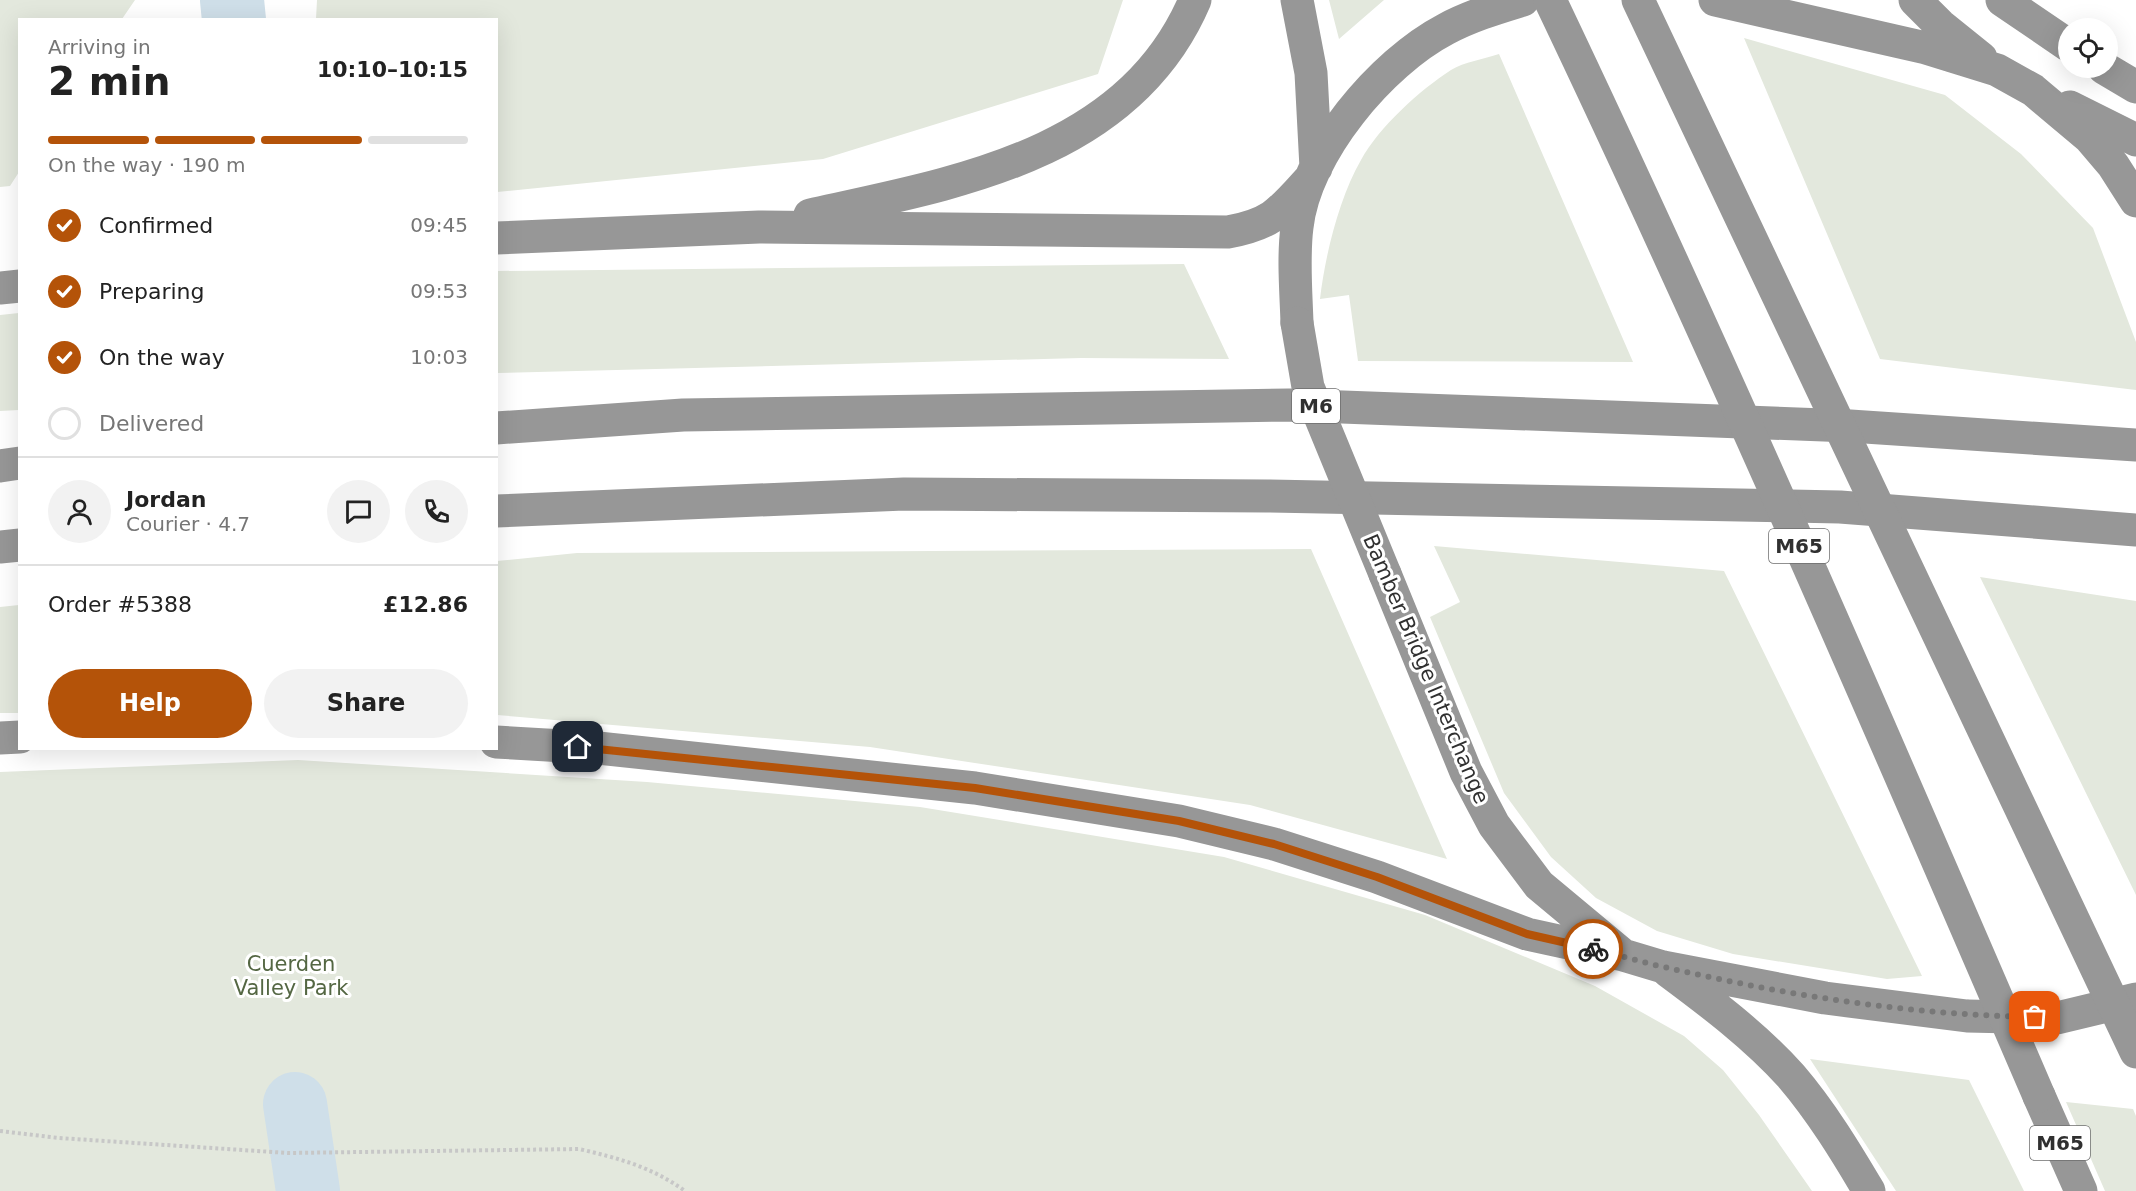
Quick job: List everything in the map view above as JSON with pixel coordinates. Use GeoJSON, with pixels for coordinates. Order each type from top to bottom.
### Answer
{"type":"FeatureCollection","features":[{"type":"Feature","properties":{"kind":"highway"},"geometry":{"type":"LineString","coordinates":[[759,227],[926,189],[1005,166],[1052,147],[1100,116],[1152,67],[1173,40],[1195,0]]}},
{"type":"Feature","properties":{"kind":"highway"},"geometry":{"type":"LineString","coordinates":[[498,238],[759,227],[1228,232],[1252,228],[1276,217],[1313,174],[1311,73],[1296,0]]}},
{"type":"Feature","properties":{"kind":"highway","name":"Bamber Bridge Interchange"},"geometry":{"type":"LineString","coordinates":[[1523,0],[1447,29],[1420,45],[1361,100],[1313,174],[1297,226],[1297,323],[1308,387],[1466,772],[1494,825],[1539,885],[1623,955],[1662,967],[1825,998],[1967,1016],[2057,1018],[2136,999]]}},
{"type":"Feature","properties":{"kind":"highway","name":"M65"},"geometry":{"type":"LineString","coordinates":[[1550,0],[1624,156],[1893,757],[2081,1191]]}},
{"type":"Feature","properties":{"kind":"highway"},"geometry":{"type":"LineString","coordinates":[[1638,0],[2136,1052]]}},
{"type":"Feature","properties":{"kind":"highway"},"geometry":{"type":"LineString","coordinates":[[1715,0],[1926,48],[1997,70]]}},
{"type":"Feature","properties":{"kind":"highway"},"geometry":{"type":"LineString","coordinates":[[1915,0],[1940,25],[1997,70],[2136,140]]}},
{"type":"Feature","properties":{"kind":"highway"},"geometry":{"type":"LineString","coordinates":[[2002,0],[2058,38]]}},
{"type":"Feature","properties":{"kind":"highway"},"geometry":{"type":"LineString","coordinates":[[2118,76],[2136,87]]}},
{"type":"Feature","properties":{"kind":"highway"},"geometry":{"type":"LineString","coordinates":[[2033,90],[2090,138],[2113,165],[2136,201]]}},
{"type":"Feature","properties":{"kind":"highway"},"geometry":{"type":"LineString","coordinates":[[0,288],[18,286]]}},
{"type":"Feature","properties":{"kind":"highway","name":"M6"},"geometry":{"type":"LineString","coordinates":[[498,428],[683,415],[1288,405],[1850,426],[2136,445]]}},
{"type":"Feature","properties":{"kind":"highway"},"geometry":{"type":"LineString","coordinates":[[0,466],[18,463]]}},
{"type":"Feature","properties":{"kind":"highway"},"geometry":{"type":"LineString","coordinates":[[498,511],[904,494],[1256,496],[1840,507],[2136,530]]}},
{"type":"Feature","properties":{"kind":"highway"},"geometry":{"type":"LineString","coordinates":[[0,547],[18,545]]}},
{"type":"Feature","properties":{"kind":"highway"},"geometry":{"type":"LineString","coordinates":[[0,738],[18,737]]}},
{"type":"Feature","properties":{"kind":"highway"},"geometry":{"type":"LineString","coordinates":[[498,742],[598,748],[975,788],[1179,821],[1274,844],[1377,877],[1527,934],[1623,955]]}},
{"type":"Feature","properties":{"kind":"highway"},"geometry":{"type":"LineString","coordinates":[[1662,967],[1728,1017],[1791,1077],[1844,1147],[1869,1191]]}},
{"type":"Feature","properties":{"kind":"path"},"geometry":{"type":"LineString","coordinates":[[0,1131],[59,1138],[288,1153],[579,1149],[626,1160],[663,1175],[685,1191]]}},
{"type":"Feature","properties":{"kind":"green space"},"geometry":{"type":"Polygon","coordinates":[[[0,0],[135,0],[123,18],[18,18],[18,174],[10,186],[0,187],[0,0]]]}},
{"type":"Feature","properties":{"kind":"green space"},"geometry":{"type":"Polygon","coordinates":[[[317,0],[1123,0],[1098,74],[823,159],[498,192],[498,18],[316,18],[317,0]]]}},
{"type":"Feature","properties":{"kind":"green space"},"geometry":{"type":"Polygon","coordinates":[[[1329,0],[1384,0],[1339,39],[1329,0]]]}},
{"type":"Feature","properties":{"kind":"green space"},"geometry":{"type":"Polygon","coordinates":[[[1744,38],[1945,95],[2021,154],[2093,228],[2136,342],[2136,390],[1880,359],[1744,38]]]}},
{"type":"Feature","properties":{"kind":"green space"},"geometry":{"type":"Polygon","coordinates":[[[1499,54],[1633,362],[1358,361],[1349,295],[1320,299],[1325,264],[1334,228],[1353,175],[1378,135],[1426,88],[1456,67],[1499,54]]]}},
{"type":"Feature","properties":{"kind":"green space"},"geometry":{"type":"Polygon","coordinates":[[[1184,264],[1229,359],[1081,358],[498,373],[498,271],[1184,264]]]}},
{"type":"Feature","properties":{"kind":"green space"},"geometry":{"type":"Polygon","coordinates":[[[18,313],[18,410],[0,411],[0,315],[18,313]]]}},
{"type":"Feature","properties":{"kind":"green space"},"geometry":{"type":"Polygon","coordinates":[[[1434,546],[1724,571],[1922,976],[1887,979],[1733,954],[1657,931],[1596,898],[1551,857],[1504,793],[1430,617],[1460,602],[1434,546]]]}},
{"type":"Feature","properties":{"kind":"green space"},"geometry":{"type":"Polygon","coordinates":[[[1311,549],[1447,859],[1250,805],[870,747],[498,715],[498,561],[577,553],[1311,549]]]}},
{"type":"Feature","properties":{"kind":"green space"},"geometry":{"type":"Polygon","coordinates":[[[1980,577],[2136,601],[2136,895],[1980,577]]]}},
{"type":"Feature","properties":{"kind":"green space"},"geometry":{"type":"Polygon","coordinates":[[[18,605],[18,713],[0,713],[0,607],[18,605]]]}},
{"type":"Feature","properties":{"kind":"green space","name":"Cuerden Valley Park"},"geometry":{"type":"Polygon","coordinates":[[[298,760],[647,782],[920,807],[1224,857],[1425,915],[1595,986],[1684,1036],[1723,1070],[1759,1115],[1812,1191],[0,1191],[0,772],[298,760]]]}},
{"type":"Feature","properties":{"kind":"green space"},"geometry":{"type":"Polygon","coordinates":[[[1810,1059],[1969,1080],[2024,1191],[1896,1191],[1810,1059]]]}},
{"type":"Feature","properties":{"kind":"green space"},"geometry":{"type":"Polygon","coordinates":[[[2066,1102],[2133,1109],[2136,1116],[2136,1191],[2105,1191],[2066,1102]]]}},
{"type":"Feature","properties":{"kind":"waterway"},"geometry":{"type":"LineString","coordinates":[[232,0],[234,18]]}},
{"type":"Feature","properties":{"kind":"waterway"},"geometry":{"type":"LineString","coordinates":[[295,1104],[308,1191]]}},
{"type":"Feature","properties":{"kind":"way so far"},"geometry":{"type":"LineString","coordinates":[[1593,949],[1662,967],[1825,998],[1967,1016],[2035,1017]]}},
{"type":"Feature","properties":{"kind":"route"},"geometry":{"type":"LineString","coordinates":[[578,747],[975,788],[1179,821],[1274,844],[1377,877],[1527,934],[1593,949]]}}]}
